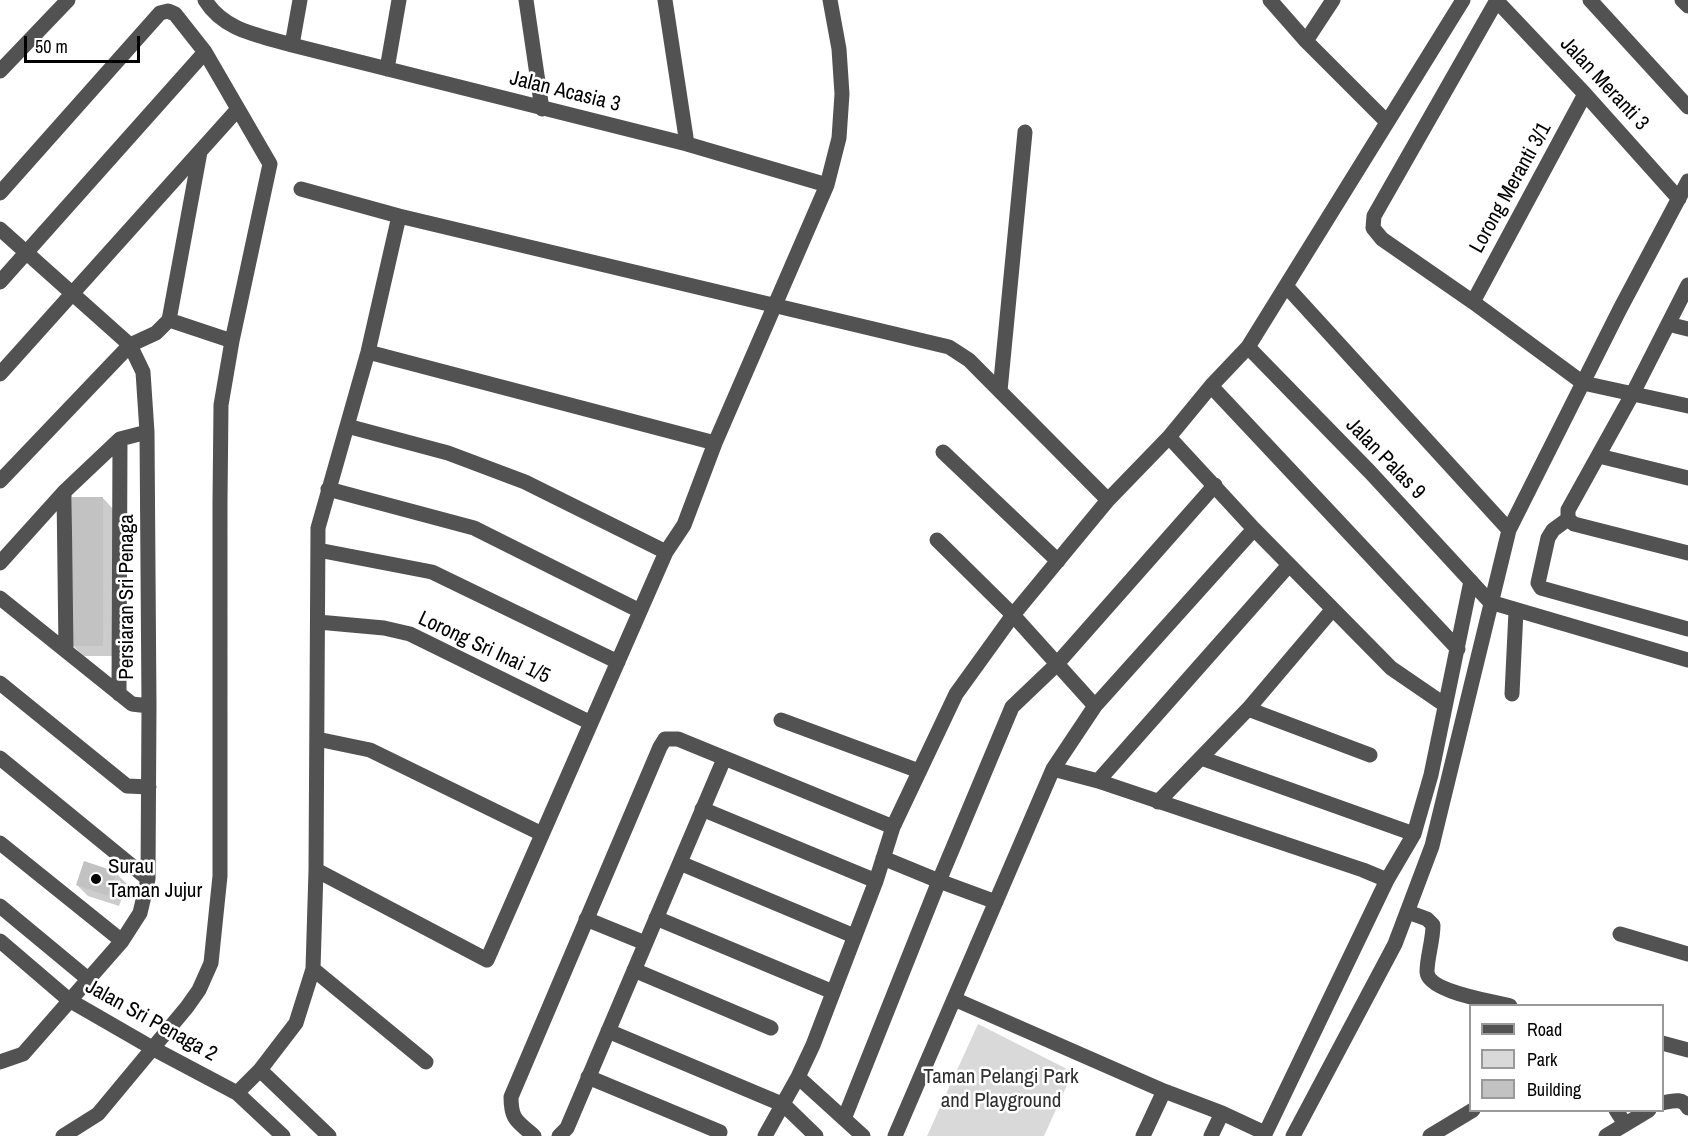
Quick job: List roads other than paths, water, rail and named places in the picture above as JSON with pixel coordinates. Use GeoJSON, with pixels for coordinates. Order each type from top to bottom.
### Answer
{"type":"FeatureCollection","features":[{"type":"Feature","properties":{"kind":"street"},"geometry":{"type":"LineString","coordinates":[[2,66],[68,0]]}},
{"type":"Feature","properties":{"kind":"street","name":"Jalan Acasia 3"},"geometry":{"type":"LineString","coordinates":[[205,0],[213,12],[232,27],[292,45],[687,144],[828,185]]}},
{"type":"Feature","properties":{"kind":"street"},"geometry":{"type":"LineString","coordinates":[[292,45],[300,0]]}},
{"type":"Feature","properties":{"kind":"street"},"geometry":{"type":"LineString","coordinates":[[387,69],[399,0]]}},
{"type":"Feature","properties":{"kind":"street"},"geometry":{"type":"LineString","coordinates":[[526,0],[542,109]]}},
{"type":"Feature","properties":{"kind":"street"},"geometry":{"type":"LineString","coordinates":[[665,0],[687,144]]}},
{"type":"Feature","properties":{"kind":"street"},"geometry":{"type":"LineString","coordinates":[[316,870],[487,960],[666,552],[684,525],[715,443],[828,185],[839,138],[842,94],[839,49],[830,0]]}},
{"type":"Feature","properties":{"kind":"street"},"geometry":{"type":"LineString","coordinates":[[1270,0],[1306,41],[1387,122]]}},
{"type":"Feature","properties":{"kind":"street"},"geometry":{"type":"LineString","coordinates":[[1306,41],[1333,0]]}},
{"type":"Feature","properties":{"kind":"street"},"geometry":{"type":"LineString","coordinates":[[765,1136],[798,1077],[876,881],[893,827],[956,694],[1013,615],[1108,500],[1169,437],[1210,386],[1248,347],[1463,0]]}},
{"type":"Feature","properties":{"kind":"street"},"geometry":{"type":"LineString","coordinates":[[1496,0],[1374,216],[1373,228],[1382,239],[1583,383],[1688,406]]}},
{"type":"Feature","properties":{"kind":"street","name":"Jalan Meranti 3"},"geometry":{"type":"LineString","coordinates":[[1496,0],[1585,94],[1678,199]]}},
{"type":"Feature","properties":{"kind":"street"},"geometry":{"type":"LineString","coordinates":[[1590,0],[1688,107]]}},
{"type":"Feature","properties":{"kind":"street"},"geometry":{"type":"LineString","coordinates":[[1682,0],[1688,6]]}},
{"type":"Feature","properties":{"kind":"street"},"geometry":{"type":"LineString","coordinates":[[0,193],[160,13],[168,11],[175,14],[205,52],[270,164],[232,341],[221,405],[220,876],[211,963],[199,990],[98,1114],[63,1136]]}},
{"type":"Feature","properties":{"kind":"street"},"geometry":{"type":"LineString","coordinates":[[0,282],[205,52]]}},
{"type":"Feature","properties":{"kind":"street","name":"Lorong Meranti 3/1"},"geometry":{"type":"LineString","coordinates":[[1473,302],[1585,94]]}},
{"type":"Feature","properties":{"kind":"street"},"geometry":{"type":"LineString","coordinates":[[0,374],[238,109]]}},
{"type":"Feature","properties":{"kind":"street"},"geometry":{"type":"LineString","coordinates":[[1000,391],[1025,132]]}},
{"type":"Feature","properties":{"kind":"street"},"geometry":{"type":"LineString","coordinates":[[0,481],[130,345],[156,333],[169,320],[200,152]]}},
{"type":"Feature","properties":{"kind":"street"},"geometry":{"type":"LineString","coordinates":[[1293,1136],[1395,944],[1432,846],[1509,531],[1688,181]]}},
{"type":"Feature","properties":{"kind":"street"},"geometry":{"type":"LineString","coordinates":[[301,189],[399,216],[949,346],[969,360],[1108,500]]}},
{"type":"Feature","properties":{"kind":"street"},"geometry":{"type":"LineString","coordinates":[[237,1093],[260,1070],[296,1023],[314,969],[318,528],[368,352],[399,216]]}},
{"type":"Feature","properties":{"kind":"street","name":"Persiaran Sri Penaga"},"geometry":{"type":"LineString","coordinates":[[0,229],[130,345],[143,372],[147,432],[149,706],[148,879],[140,914],[122,941],[23,1054],[0,1062]]}},
{"type":"Feature","properties":{"kind":"street"},"geometry":{"type":"LineString","coordinates":[[1568,519],[1568,510],[1633,393],[1688,285]]}},
{"type":"Feature","properties":{"kind":"street"},"geometry":{"type":"LineString","coordinates":[[1286,286],[1509,531]]}},
{"type":"Feature","properties":{"kind":"street"},"geometry":{"type":"LineString","coordinates":[[169,320],[232,341]]}},
{"type":"Feature","properties":{"kind":"street"},"geometry":{"type":"LineString","coordinates":[[1668,324],[1688,329]]}},
{"type":"Feature","properties":{"kind":"street","name":"Jalan Palas 9"},"geometry":{"type":"LineString","coordinates":[[1248,347],[1370,472],[1490,602]]}},
{"type":"Feature","properties":{"kind":"street"},"geometry":{"type":"LineString","coordinates":[[368,352],[715,443]]}},
{"type":"Feature","properties":{"kind":"street"},"geometry":{"type":"LineString","coordinates":[[1210,386],[1458,649]]}},
{"type":"Feature","properties":{"kind":"street"},"geometry":{"type":"LineString","coordinates":[[347,426],[447,453],[525,482],[666,552]]}},
{"type":"Feature","properties":{"kind":"street"},"geometry":{"type":"LineString","coordinates":[[0,563],[64,492],[120,439],[147,432]]}},
{"type":"Feature","properties":{"kind":"street"},"geometry":{"type":"LineString","coordinates":[[1169,437],[1254,530],[1391,668],[1445,705]]}},
{"type":"Feature","properties":{"kind":"street"},"geometry":{"type":"LineString","coordinates":[[119,694],[120,439]]}},
{"type":"Feature","properties":{"kind":"street"},"geometry":{"type":"LineString","coordinates":[[943,452],[1058,561]]}},
{"type":"Feature","properties":{"kind":"street"},"geometry":{"type":"LineString","coordinates":[[1599,456],[1688,478]]}},
{"type":"Feature","properties":{"kind":"street"},"geometry":{"type":"LineString","coordinates":[[844,1119],[1012,707],[1056,664],[1215,485]]}},
{"type":"Feature","properties":{"kind":"street"},"geometry":{"type":"LineString","coordinates":[[328,489],[474,528],[640,611]]}},
{"type":"Feature","properties":{"kind":"street"},"geometry":{"type":"LineString","coordinates":[[64,492],[66,651]]}},
{"type":"Feature","properties":{"kind":"street"},"geometry":{"type":"LineString","coordinates":[[1568,519],[1574,524],[1688,553]]}},
{"type":"Feature","properties":{"kind":"street"},"geometry":{"type":"LineString","coordinates":[[1568,519],[1548,538],[1538,583],[1541,588],[1688,629]]}},
{"type":"Feature","properties":{"kind":"street"},"geometry":{"type":"LineString","coordinates":[[895,1136],[1053,769],[1095,706],[1254,530]]}},
{"type":"Feature","properties":{"kind":"street"},"geometry":{"type":"LineString","coordinates":[[937,540],[1013,615],[1095,706]]}},
{"type":"Feature","properties":{"kind":"street"},"geometry":{"type":"LineString","coordinates":[[318,550],[432,572],[618,663]]}},
{"type":"Feature","properties":{"kind":"street"},"geometry":{"type":"LineString","coordinates":[[1098,781],[1289,565]]}},
{"type":"Feature","properties":{"kind":"street"},"geometry":{"type":"LineString","coordinates":[[954,999],[1164,1091],[1222,1113],[1265,1134],[1387,880],[1414,834],[1431,775],[1471,581]]}},
{"type":"Feature","properties":{"kind":"street"},"geometry":{"type":"LineString","coordinates":[[0,598],[132,704],[149,706]]}},
{"type":"Feature","properties":{"kind":"street"},"geometry":{"type":"LineString","coordinates":[[1490,602],[1688,660]]}},
{"type":"Feature","properties":{"kind":"street"},"geometry":{"type":"LineString","coordinates":[[1158,802],[1248,709],[1332,610]]}},
{"type":"Feature","properties":{"kind":"street"},"geometry":{"type":"LineString","coordinates":[[1512,694],[1516,611]]}},
{"type":"Feature","properties":{"kind":"street","name":"Lorong Sri Inai 1/5"},"geometry":{"type":"LineString","coordinates":[[318,622],[384,628],[410,634],[591,723]]}},
{"type":"Feature","properties":{"kind":"street"},"geometry":{"type":"LineString","coordinates":[[0,683],[127,786],[149,787]]}},
{"type":"Feature","properties":{"kind":"street"},"geometry":{"type":"LineString","coordinates":[[1248,709],[1370,755]]}},
{"type":"Feature","properties":{"kind":"street"},"geometry":{"type":"LineString","coordinates":[[781,720],[919,771]]}},
{"type":"Feature","properties":{"kind":"street"},"geometry":{"type":"LineString","coordinates":[[317,739],[370,750],[542,834]]}},
{"type":"Feature","properties":{"kind":"street"},"geometry":{"type":"LineString","coordinates":[[534,1136],[517,1121],[511,1112],[511,1097],[665,739],[678,739],[893,827]]}},
{"type":"Feature","properties":{"kind":"street"},"geometry":{"type":"LineString","coordinates":[[0,758],[148,879]]}},
{"type":"Feature","properties":{"kind":"street"},"geometry":{"type":"LineString","coordinates":[[1201,758],[1414,834]]}},
{"type":"Feature","properties":{"kind":"street"},"geometry":{"type":"LineString","coordinates":[[559,1136],[567,1128],[724,759]]}},
{"type":"Feature","properties":{"kind":"street"},"geometry":{"type":"LineString","coordinates":[[1053,769],[1098,781],[1387,880]]}},
{"type":"Feature","properties":{"kind":"street"},"geometry":{"type":"LineString","coordinates":[[702,809],[876,881]]}},
{"type":"Feature","properties":{"kind":"street"},"geometry":{"type":"LineString","coordinates":[[0,843],[122,941]]}},
{"type":"Feature","properties":{"kind":"street"},"geometry":{"type":"LineString","coordinates":[[883,858],[939,882],[996,902]]}},
{"type":"Feature","properties":{"kind":"street"},"geometry":{"type":"LineString","coordinates":[[680,862],[854,936]]}},
{"type":"Feature","properties":{"kind":"street"},"geometry":{"type":"LineString","coordinates":[[0,906],[88,979]]}},
{"type":"Feature","properties":{"kind":"street"},"geometry":{"type":"LineString","coordinates":[[1408,912],[1427,919],[1433,925],[1427,972],[1430,980],[1442,988],[1506,1004]]}},
{"type":"Feature","properties":{"kind":"street"},"geometry":{"type":"LineString","coordinates":[[656,918],[833,992]]}},
{"type":"Feature","properties":{"kind":"street"},"geometry":{"type":"LineString","coordinates":[[586,919],[645,943]]}},
{"type":"Feature","properties":{"kind":"street"},"geometry":{"type":"LineString","coordinates":[[1620,934],[1688,954]]}},
{"type":"Feature","properties":{"kind":"street","name":"Jalan Sri Penaga 2"},"geometry":{"type":"LineString","coordinates":[[0,941],[69,1000],[237,1093],[276,1134]]}},
{"type":"Feature","properties":{"kind":"street"},"geometry":{"type":"LineString","coordinates":[[314,969],[426,1062]]}},
{"type":"Feature","properties":{"kind":"street"},"geometry":{"type":"LineString","coordinates":[[634,970],[771,1028]]}},
{"type":"Feature","properties":{"kind":"street"},"geometry":{"type":"LineString","coordinates":[[608,1031],[784,1105],[816,1136]]}},
{"type":"Feature","properties":{"kind":"street"},"geometry":{"type":"LineString","coordinates":[[1664,1044],[1688,1050]]}},
{"type":"Feature","properties":{"kind":"street"},"geometry":{"type":"LineString","coordinates":[[260,1070],[329,1136]]}},
{"type":"Feature","properties":{"kind":"street"},"geometry":{"type":"LineString","coordinates":[[588,1077],[720,1132]]}},
{"type":"Feature","properties":{"kind":"street"},"geometry":{"type":"LineString","coordinates":[[798,1077],[863,1136]]}},
{"type":"Feature","properties":{"kind":"street"},"geometry":{"type":"LineString","coordinates":[[1143,1136],[1164,1091]]}},
{"type":"Feature","properties":{"kind":"street"},"geometry":{"type":"LineString","coordinates":[[1664,1103],[1677,1100],[1686,1104],[1688,1108]]}},
{"type":"Feature","properties":{"kind":"street"},"geometry":{"type":"LineString","coordinates":[[1430,1136],[1470,1112]]}},
{"type":"Feature","properties":{"kind":"street"},"geometry":{"type":"LineString","coordinates":[[1617,1112],[1625,1124]]}},
{"type":"Feature","properties":{"kind":"street"},"geometry":{"type":"LineString","coordinates":[[1605,1136],[1646,1112]]}},
{"type":"Feature","properties":{"kind":"street"},"geometry":{"type":"LineString","coordinates":[[1211,1136],[1222,1113]]}},
{"type":"Feature","properties":{"kind":"place","name":"Surau Taman Jujur"},"geometry":{"type":"Point","coordinates":[96,879]}},
{"type":"Feature","properties":{"kind":"park label","name":"Taman Pelangi Park and Playground"},"geometry":{"type":"Point","coordinates":[1001,1089]}}]}
